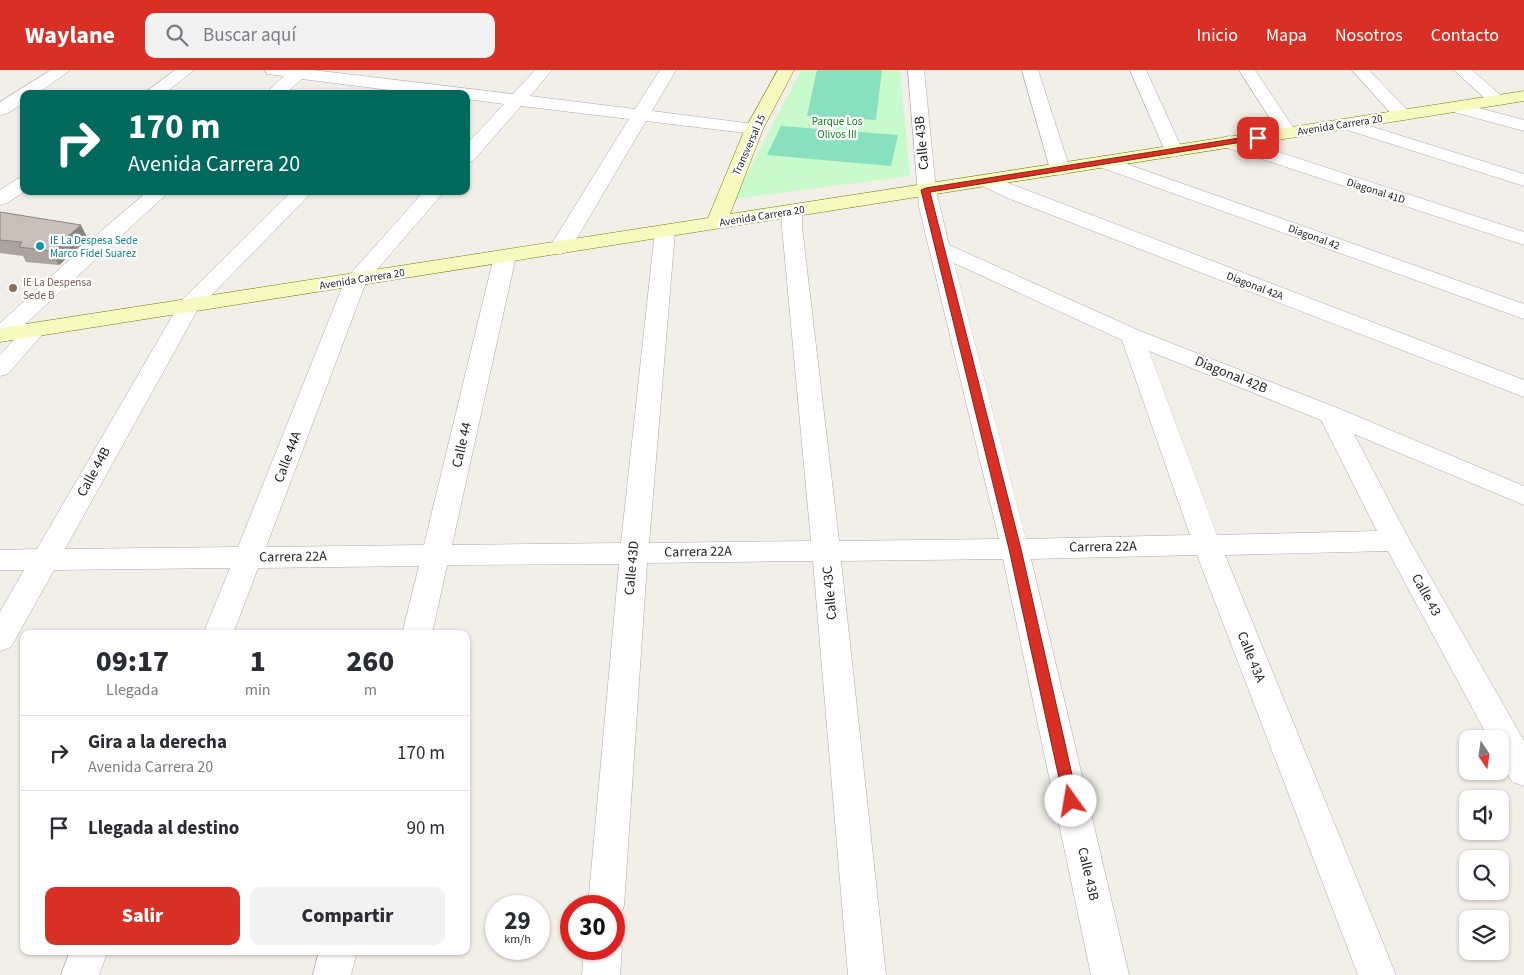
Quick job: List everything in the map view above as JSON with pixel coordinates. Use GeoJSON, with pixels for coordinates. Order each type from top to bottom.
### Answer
{"type":"FeatureCollection","features":[{"type":"Feature","properties":{"kind":"street"},"geometry":{"type":"LineString","coordinates":[[31,90],[62,70]]}},
{"type":"Feature","properties":{"kind":"street"},"geometry":{"type":"LineString","coordinates":[[158,90],[186,70]]}},
{"type":"Feature","properties":{"kind":"street"},"geometry":{"type":"LineString","coordinates":[[273,70],[300,72],[403,90],[425,70]]}},
{"type":"Feature","properties":{"kind":"street"},"geometry":{"type":"LineString","coordinates":[[470,153],[544,70]]}},
{"type":"Feature","properties":{"kind":"street"},"geometry":{"type":"LineString","coordinates":[[560,248],[668,70]]}},
{"type":"Feature","properties":{"kind":"street","name":"Transversal 15"},"geometry":{"type":"LineString","coordinates":[[716,223],[754,129],[786,70]]}},
{"type":"Feature","properties":{"kind":"street","name":"Calle 43B"},"geometry":{"type":"LineString","coordinates":[[916,70],[926,190],[1015,549],[1110,975]]}},
{"type":"Feature","properties":{"kind":"street"},"geometry":{"type":"LineString","coordinates":[[1030,70],[1060,169]]}},
{"type":"Feature","properties":{"kind":"street"},"geometry":{"type":"LineString","coordinates":[[1138,70],[1174,151]]}},
{"type":"Feature","properties":{"kind":"street"},"geometry":{"type":"LineString","coordinates":[[1247,70],[1288,133]]}},
{"type":"Feature","properties":{"kind":"street"},"geometry":{"type":"LineString","coordinates":[[1360,70],[1402,115]]}},
{"type":"Feature","properties":{"kind":"street"},"geometry":{"type":"LineString","coordinates":[[1462,70],[1497,100]]}},
{"type":"Feature","properties":{"kind":"street"},"geometry":{"type":"LineString","coordinates":[[279,90],[300,72]]}},
{"type":"Feature","properties":{"kind":"street"},"geometry":{"type":"LineString","coordinates":[[470,95],[754,129]]}},
{"type":"Feature","properties":{"kind":"street","name":"Avenida Carrera 20"},"geometry":{"type":"LineString","coordinates":[[0,335],[1524,96]]}},
{"type":"Feature","properties":{"kind":"street"},"geometry":{"type":"LineString","coordinates":[[0,110],[20,97]]}},
{"type":"Feature","properties":{"kind":"street"},"geometry":{"type":"LineString","coordinates":[[1456,107],[1524,126]]}},
{"type":"Feature","properties":{"kind":"street"},"geometry":{"type":"LineString","coordinates":[[1347,124],[1524,180]]}},
{"type":"Feature","properties":{"kind":"street","name":"Diagonal 41D"},"geometry":{"type":"LineString","coordinates":[[1229,142],[1524,240]]}},
{"type":"Feature","properties":{"kind":"street","name":"Diagonal 42"},"geometry":{"type":"LineString","coordinates":[[1104,162],[1524,312]]}},
{"type":"Feature","properties":{"kind":"street","name":"Diagonal 42A"},"geometry":{"type":"LineString","coordinates":[[987,181],[1524,389]]}},
{"type":"Feature","properties":{"kind":"street"},"geometry":{"type":"LineString","coordinates":[[3,210],[20,188]]}},
{"type":"Feature","properties":{"kind":"street"},"geometry":{"type":"LineString","coordinates":[[0,335],[108,235],[155,195]]}},
{"type":"Feature","properties":{"kind":"street","name":"Calle 44B"},"geometry":{"type":"LineString","coordinates":[[0,639],[189,306],[299,195]]}},
{"type":"Feature","properties":{"kind":"street"},"geometry":{"type":"LineString","coordinates":[[356,280],[431,195]]}},
{"type":"Feature","properties":{"kind":"street","name":"Calle 43C"},"geometry":{"type":"LineString","coordinates":[[792,211],[792,227],[826,550],[867,975]]}},
{"type":"Feature","properties":{"kind":"street"},"geometry":{"type":"LineString","coordinates":[[81,230],[108,235]]}},
{"type":"Feature","properties":{"kind":"street","name":"Calle 43D"},"geometry":{"type":"LineString","coordinates":[[607,895],[634,552],[666,231]]}},
{"type":"Feature","properties":{"kind":"street","name":"Diagonal 42B"},"geometry":{"type":"LineString","coordinates":[[940,249],[1132,336],[1331,415],[1524,496]]}},
{"type":"Feature","properties":{"kind":"street","name":"Calle 44"},"geometry":{"type":"LineString","coordinates":[[418,630],[505,256]]}},
{"type":"Feature","properties":{"kind":"street","name":"Calle 44A"},"geometry":{"type":"LineString","coordinates":[[220,630],[356,280]]}},
{"type":"Feature","properties":{"kind":"street"},"geometry":{"type":"LineString","coordinates":[[0,369],[35,330]]}},
{"type":"Feature","properties":{"kind":"street","name":"Calle 43A"},"geometry":{"type":"LineString","coordinates":[[1132,336],[1206,545],[1377,975]]}},
{"type":"Feature","properties":{"kind":"street","name":"Calle 43"},"geometry":{"type":"LineString","coordinates":[[1331,415],[1396,541],[1524,772]]}},
{"type":"Feature","properties":{"kind":"street","name":"Carrera 22A"},"geometry":{"type":"LineString","coordinates":[[0,560],[1015,549],[1396,541]]}},
{"type":"Feature","properties":{"kind":"street"},"geometry":{"type":"LineString","coordinates":[[80,975],[88,955]]}},
{"type":"Feature","properties":{"kind":"street"},"geometry":{"type":"LineString","coordinates":[[332,975],[337,955]]}},
{"type":"Feature","properties":{"kind":"street"},"geometry":{"type":"LineString","coordinates":[[600,975],[601,960]]}},
{"type":"Feature","properties":{"kind":"green space","name":"Parque Los Olivos III"},"geometry":{"type":"Polygon","coordinates":[[[801,70],[900,70],[910,176],[734,199],[801,70]]]}},
{"type":"Feature","properties":{"kind":"green space"},"geometry":{"type":"Polygon","coordinates":[[[817,70],[882,70],[876,120],[807,116],[817,70]]]}},
{"type":"Feature","properties":{"kind":"green space"},"geometry":{"type":"Polygon","coordinates":[[[781,126],[898,135],[891,166],[767,155],[781,126]]]}},
{"type":"Feature","properties":{"kind":"building"},"geometry":{"type":"Polygon","coordinates":[[[0,212],[81,225],[51,251],[19,247],[22,242],[0,240],[0,212]]]}},
{"type":"Feature","properties":{"kind":"place","name":"IE La Despesa Sede Marco Fidel Suarez"},"geometry":{"type":"Point","coordinates":[40,246]}},
{"type":"Feature","properties":{"kind":"place","name":"IE La Despensa Sede B"},"geometry":{"type":"Point","coordinates":[13,288]}},
{"type":"Feature","properties":{"kind":"route"},"geometry":{"type":"LineString","coordinates":[[1071,801],[1015,549],[926,190],[1258,138]]}}]}
